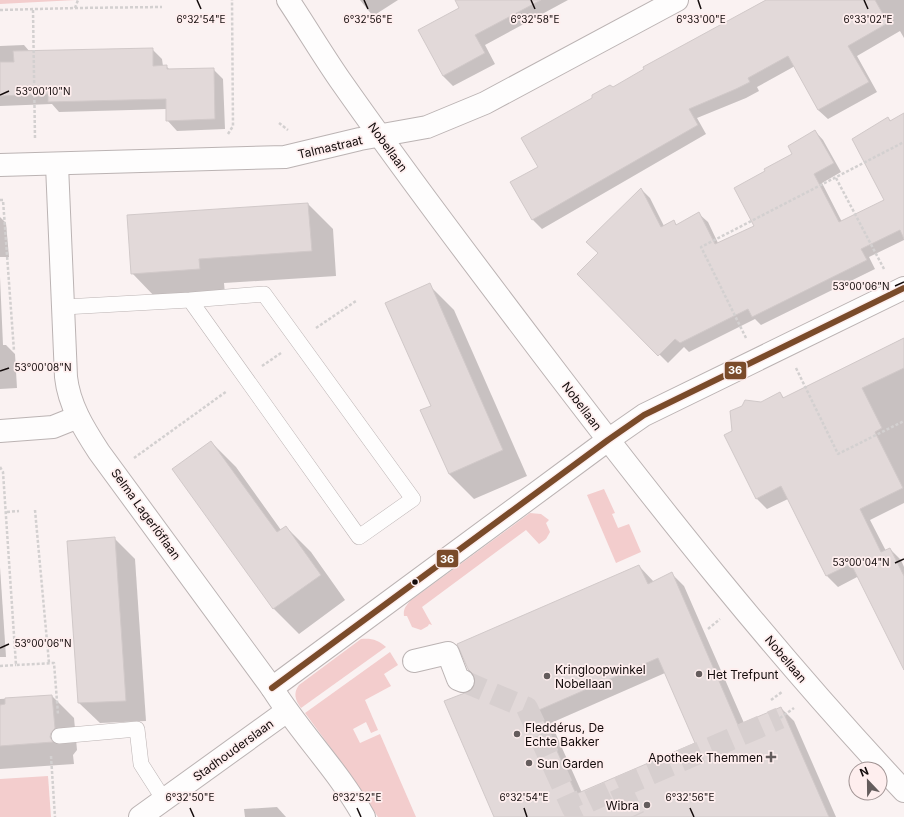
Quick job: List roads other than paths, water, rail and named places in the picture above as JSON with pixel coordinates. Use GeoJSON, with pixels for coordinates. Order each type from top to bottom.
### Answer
{"type":"FeatureCollection","features":[{"type":"Feature","properties":{"kind":"street","name":"Nobellaan"},"geometry":{"type":"LineString","coordinates":[[288,0],[338,78],[379,136],[608,440],[732,595],[819,698],[904,791]]}},
{"type":"Feature","properties":{"kind":"street","name":"Talmastraat"},"geometry":{"type":"LineString","coordinates":[[0,165],[57,165],[285,157],[426,127],[485,103],[677,0]]}},
{"type":"Feature","properties":{"kind":"street","name":"Selma Lagerlöflaan"},"geometry":{"type":"LineString","coordinates":[[57,165],[67,388],[78,417],[100,452],[272,688],[287,711],[332,769],[364,817]]}},
{"type":"Feature","properties":{"kind":"street"},"geometry":{"type":"LineString","coordinates":[[272,688],[644,415],[900,290]]}},
{"type":"Feature","properties":{"kind":"street"},"geometry":{"type":"LineString","coordinates":[[0,431],[53,428],[67,424],[78,417]]}},
{"type":"Feature","properties":{"kind":"street"},"geometry":{"type":"LineString","coordinates":[[414,661],[448,653],[458,679],[463,681]]}},
{"type":"Feature","properties":{"kind":"street","name":"Stadhouderslaan"},"geometry":{"type":"LineString","coordinates":[[140,817],[287,711]]}},
{"type":"Feature","properties":{"kind":"lane"},"geometry":{"type":"LineString","coordinates":[[64,307],[264,294],[413,499],[359,537],[190,300]]}},
{"type":"Feature","properties":{"kind":"lane"},"geometry":{"type":"LineString","coordinates":[[59,736],[137,729],[141,764],[164,800]]}},
{"type":"Feature","properties":{"kind":"tunnel"},"geometry":{"type":"LineString","coordinates":[[463,681],[527,708],[573,809],[620,787],[634,817]]}},
{"type":"Feature","properties":{"kind":"tunnel"},"geometry":{"type":"LineString","coordinates":[[620,787],[780,718]]}},
{"type":"Feature","properties":{"kind":"place","name":"Het Trefpunt"},"geometry":{"type":"Point","coordinates":[699,674]}},
{"type":"Feature","properties":{"kind":"place","name":"Kringloopwinkel Nobellaan"},"geometry":{"type":"Point","coordinates":[547,676]}},
{"type":"Feature","properties":{"kind":"place","name":"Fleddérus, De Echte Bakker"},"geometry":{"type":"Point","coordinates":[517,734]}},
{"type":"Feature","properties":{"kind":"place","name":"Apotheek Themmen"},"geometry":{"type":"Point","coordinates":[771,757]}},
{"type":"Feature","properties":{"kind":"place","name":"Sun Garden"},"geometry":{"type":"Point","coordinates":[529,763]}},
{"type":"Feature","properties":{"kind":"place","name":"Wibra"},"geometry":{"type":"Point","coordinates":[647,805]}}]}
